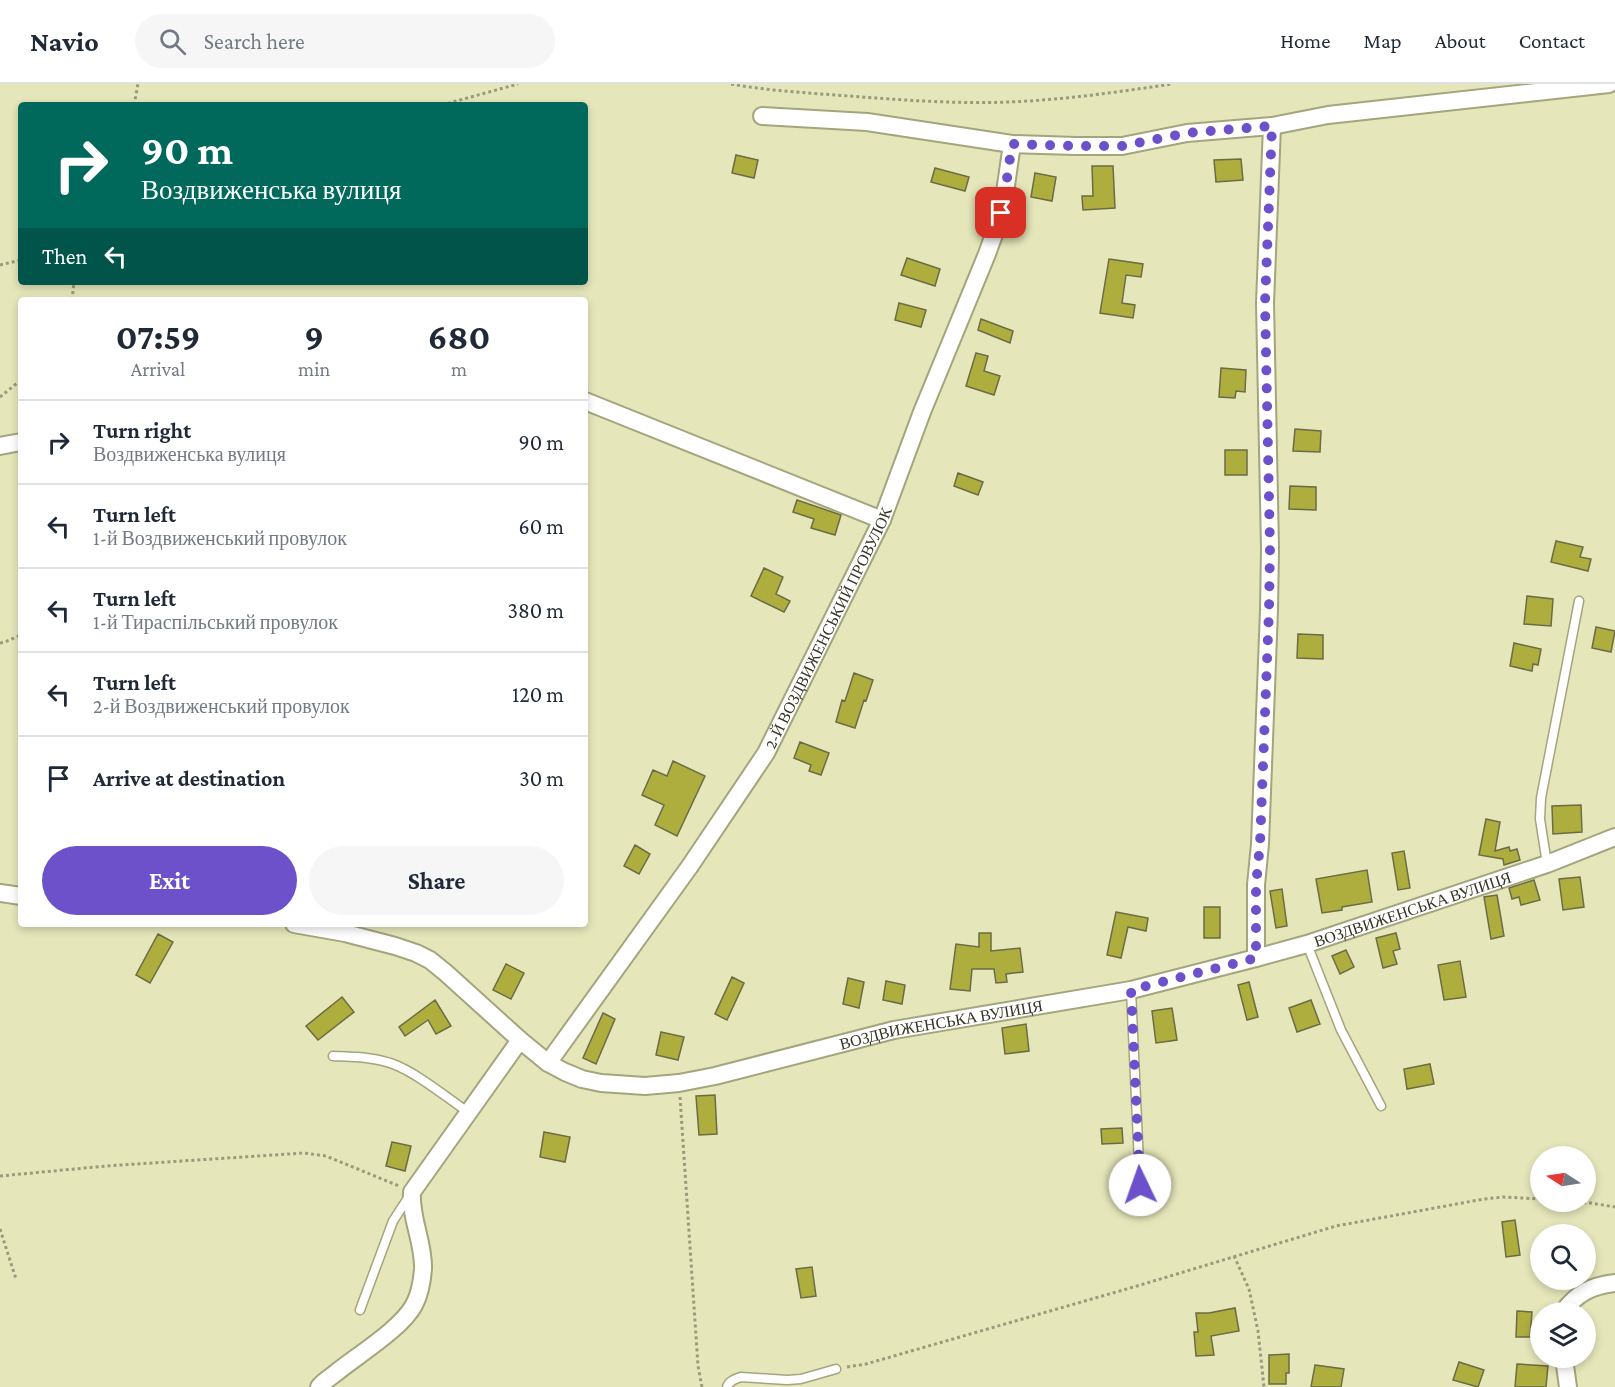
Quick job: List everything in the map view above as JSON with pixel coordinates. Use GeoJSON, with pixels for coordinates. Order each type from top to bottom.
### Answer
{"type":"FeatureCollection","features":[{"type":"Feature","properties":{"kind":"street"},"geometry":{"type":"LineString","coordinates":[[762,116],[867,122],[1012,144],[1122,146],[1187,133],[1272,126],[1328,115],[1609,84]]}},
{"type":"Feature","properties":{"kind":"street"},"geometry":{"type":"LineString","coordinates":[[1256,958],[1256,885],[1260,844],[1269,610],[1270,537],[1265,303],[1272,126]]}},
{"type":"Feature","properties":{"kind":"street","name":"2-Й ВОЗДВИЖЕНСЬКИЙ ПРОВУЛОК"},"geometry":{"type":"LineString","coordinates":[[548,1063],[690,866],[766,753],[882,520],[922,412],[997,226],[1004,199],[1012,144]]}},
{"type":"Feature","properties":{"kind":"street"},"geometry":{"type":"LineString","coordinates":[[588,402],[882,520]]}},
{"type":"Feature","properties":{"kind":"street"},"geometry":{"type":"LineString","coordinates":[[0,446],[18,443]]}},
{"type":"Feature","properties":{"kind":"street","name":"ВОЗДВИЖЕНСЬКА ВУЛИЦЯ"},"geometry":{"type":"LineString","coordinates":[[311,927],[395,946],[430,960],[520,1040],[548,1063],[565,1072],[601,1083],[645,1086],[716,1076],[894,1030],[1131,990],[1256,958],[1307,944],[1547,864],[1615,837]]}},
{"type":"Feature","properties":{"kind":"street"},"geometry":{"type":"LineString","coordinates":[[0,893],[18,896]]}},
{"type":"Feature","properties":{"kind":"street"},"geometry":{"type":"LineString","coordinates":[[319,1387],[392,1329],[414,1306],[422,1280],[423,1266],[411,1204],[412,1192],[520,1040]]}},
{"type":"Feature","properties":{"kind":"street"},"geometry":{"type":"LineString","coordinates":[[1572,1302],[1590,1288],[1615,1282]]}},
{"type":"Feature","properties":{"kind":"street"},"geometry":{"type":"LineString","coordinates":[[1565,1368],[1568,1387]]}},
{"type":"Feature","properties":{"kind":"lane"},"geometry":{"type":"LineString","coordinates":[[1547,864],[1540,819],[1541,798],[1579,601]]}},
{"type":"Feature","properties":{"kind":"lane"},"geometry":{"type":"LineString","coordinates":[[1307,944],[1341,1030],[1381,1106]]}},
{"type":"Feature","properties":{"kind":"lane"},"geometry":{"type":"LineString","coordinates":[[1131,990],[1141,1207]]}},
{"type":"Feature","properties":{"kind":"lane"},"geometry":{"type":"LineString","coordinates":[[333,1056],[391,1063],[405,1069],[468,1112]]}},
{"type":"Feature","properties":{"kind":"lane"},"geometry":{"type":"LineString","coordinates":[[360,1310],[393,1221],[412,1192]]}},
{"type":"Feature","properties":{"kind":"lane"},"geometry":{"type":"LineString","coordinates":[[727,1387],[728,1384],[741,1377],[801,1379],[836,1369]]}},
{"type":"Feature","properties":{"kind":"path"},"geometry":{"type":"LineString","coordinates":[[135,102],[138,84]]}},
{"type":"Feature","properties":{"kind":"path"},"geometry":{"type":"LineString","coordinates":[[453,102],[518,84]]}},
{"type":"Feature","properties":{"kind":"path"},"geometry":{"type":"LineString","coordinates":[[731,84],[801,93],[924,101],[1008,102],[1097,95],[1172,84]]}},
{"type":"Feature","properties":{"kind":"path"},"geometry":{"type":"LineString","coordinates":[[0,265],[18,261]]}},
{"type":"Feature","properties":{"kind":"path"},"geometry":{"type":"LineString","coordinates":[[0,397],[18,382]]}},
{"type":"Feature","properties":{"kind":"path"},"geometry":{"type":"LineString","coordinates":[[0,643],[18,636]]}},
{"type":"Feature","properties":{"kind":"path"},"geometry":{"type":"LineString","coordinates":[[679,1083],[702,1387]]}},
{"type":"Feature","properties":{"kind":"path"},"geometry":{"type":"LineString","coordinates":[[0,1176],[117,1165],[304,1153],[326,1156],[412,1192]]}},
{"type":"Feature","properties":{"kind":"path"},"geometry":{"type":"LineString","coordinates":[[836,1369],[866,1364],[1336,1226],[1484,1199],[1530,1198]]}},
{"type":"Feature","properties":{"kind":"path"},"geometry":{"type":"LineString","coordinates":[[1596,1204],[1615,1208]]}},
{"type":"Feature","properties":{"kind":"path"},"geometry":{"type":"LineString","coordinates":[[0,1229],[16,1279]]}},
{"type":"Feature","properties":{"kind":"path"},"geometry":{"type":"LineString","coordinates":[[1234,1256],[1249,1289],[1258,1331],[1264,1387]]}},
{"type":"Feature","properties":{"kind":"building"},"geometry":{"type":"Polygon","coordinates":[[[736,155],[758,160],[754,178],[732,173],[736,155]]]}},
{"type":"Feature","properties":{"kind":"building"},"geometry":{"type":"Polygon","coordinates":[[[1241,159],[1243,180],[1216,182],[1214,160],[1241,159]]]}},
{"type":"Feature","properties":{"kind":"building"},"geometry":{"type":"Polygon","coordinates":[[[1092,166],[1113,166],[1115,208],[1083,210],[1082,196],[1093,196],[1092,166]]]}},
{"type":"Feature","properties":{"kind":"building"},"geometry":{"type":"Polygon","coordinates":[[[935,168],[969,177],[965,191],[931,182],[935,168]]]}},
{"type":"Feature","properties":{"kind":"building"},"geometry":{"type":"Polygon","coordinates":[[[1035,173],[1056,177],[1052,201],[1031,197],[1035,173]]]}},
{"type":"Feature","properties":{"kind":"building"},"geometry":{"type":"Polygon","coordinates":[[[907,258],[940,269],[935,286],[901,275],[907,258]]]}},
{"type":"Feature","properties":{"kind":"building"},"geometry":{"type":"Polygon","coordinates":[[[1109,259],[1143,264],[1141,277],[1126,275],[1122,303],[1135,305],[1133,318],[1100,313],[1109,259]]]}},
{"type":"Feature","properties":{"kind":"building"},"geometry":{"type":"Polygon","coordinates":[[[899,303],[926,310],[921,327],[895,320],[899,303]]]}},
{"type":"Feature","properties":{"kind":"building"},"geometry":{"type":"Polygon","coordinates":[[[981,319],[1013,331],[1010,343],[978,330],[981,319]]]}},
{"type":"Feature","properties":{"kind":"building"},"geometry":{"type":"Polygon","coordinates":[[[976,353],[988,356],[984,371],[1000,376],[994,395],[966,386],[976,353]]]}},
{"type":"Feature","properties":{"kind":"building"},"geometry":{"type":"Polygon","coordinates":[[[1221,368],[1246,370],[1245,392],[1236,391],[1235,398],[1219,397],[1221,368]]]}},
{"type":"Feature","properties":{"kind":"building"},"geometry":{"type":"Polygon","coordinates":[[[1295,429],[1321,431],[1320,452],[1293,451],[1295,429]]]}},
{"type":"Feature","properties":{"kind":"building"},"geometry":{"type":"Polygon","coordinates":[[[1225,450],[1247,450],[1247,475],[1225,475],[1225,450]]]}},
{"type":"Feature","properties":{"kind":"building"},"geometry":{"type":"Polygon","coordinates":[[[958,473],[983,482],[978,495],[954,486],[958,473]]]}},
{"type":"Feature","properties":{"kind":"building"},"geometry":{"type":"Polygon","coordinates":[[[1290,486],[1316,487],[1316,510],[1289,509],[1290,486]]]}},
{"type":"Feature","properties":{"kind":"building"},"geometry":{"type":"Polygon","coordinates":[[[797,500],[841,515],[835,535],[811,528],[814,519],[793,512],[797,500]]]}},
{"type":"Feature","properties":{"kind":"building"},"geometry":{"type":"Polygon","coordinates":[[[1556,541],[1583,547],[1580,557],[1591,559],[1588,571],[1551,562],[1556,541]]]}},
{"type":"Feature","properties":{"kind":"building"},"geometry":{"type":"Polygon","coordinates":[[[764,568],[783,577],[776,594],[790,601],[784,612],[751,596],[764,568]]]}},
{"type":"Feature","properties":{"kind":"building"},"geometry":{"type":"Polygon","coordinates":[[[1527,596],[1553,599],[1551,626],[1524,624],[1527,596]]]}},
{"type":"Feature","properties":{"kind":"building"},"geometry":{"type":"Polygon","coordinates":[[[1596,627],[1615,631],[1611,652],[1592,648],[1596,627]]]}},
{"type":"Feature","properties":{"kind":"building"},"geometry":{"type":"Polygon","coordinates":[[[1298,634],[1323,635],[1323,659],[1297,658],[1298,634]]]}},
{"type":"Feature","properties":{"kind":"building"},"geometry":{"type":"Polygon","coordinates":[[[1514,643],[1541,649],[1538,665],[1533,664],[1532,671],[1510,666],[1514,643]]]}},
{"type":"Feature","properties":{"kind":"building"},"geometry":{"type":"Polygon","coordinates":[[[854,673],[873,680],[855,728],[836,722],[842,700],[845,701],[854,673]]]}},
{"type":"Feature","properties":{"kind":"building"},"geometry":{"type":"Polygon","coordinates":[[[800,742],[829,753],[821,775],[809,771],[811,765],[794,758],[800,742]]]}},
{"type":"Feature","properties":{"kind":"building"},"geometry":{"type":"Polygon","coordinates":[[[673,761],[705,776],[677,836],[655,825],[664,805],[642,795],[653,770],[667,776],[673,761]]]}},
{"type":"Feature","properties":{"kind":"building"},"geometry":{"type":"Polygon","coordinates":[[[1581,805],[1582,832],[1553,834],[1552,806],[1581,805]]]}},
{"type":"Feature","properties":{"kind":"building"},"geometry":{"type":"Polygon","coordinates":[[[1486,819],[1500,822],[1495,851],[1509,847],[1510,851],[1517,849],[1520,860],[1504,865],[1503,859],[1479,855],[1486,819]]]}},
{"type":"Feature","properties":{"kind":"building"},"geometry":{"type":"Polygon","coordinates":[[[635,845],[650,854],[639,874],[624,866],[635,845]]]}},
{"type":"Feature","properties":{"kind":"building"},"geometry":{"type":"Polygon","coordinates":[[[1404,851],[1410,888],[1398,890],[1392,853],[1404,851]]]}},
{"type":"Feature","properties":{"kind":"building"},"geometry":{"type":"Polygon","coordinates":[[[1367,870],[1372,902],[1322,913],[1316,879],[1367,870]]]}},
{"type":"Feature","properties":{"kind":"building"},"geometry":{"type":"Polygon","coordinates":[[[1580,877],[1584,907],[1563,910],[1559,879],[1580,877]]]}},
{"type":"Feature","properties":{"kind":"building"},"geometry":{"type":"Polygon","coordinates":[[[1534,880],[1540,900],[1521,905],[1519,897],[1512,899],[1509,888],[1534,880]]]}},
{"type":"Feature","properties":{"kind":"building"},"geometry":{"type":"Polygon","coordinates":[[[1282,889],[1287,926],[1276,928],[1270,891],[1282,889]]]}},
{"type":"Feature","properties":{"kind":"building"},"geometry":{"type":"Polygon","coordinates":[[[1497,895],[1504,936],[1491,939],[1484,897],[1497,895]]]}},
{"type":"Feature","properties":{"kind":"building"},"geometry":{"type":"Polygon","coordinates":[[[1204,907],[1220,907],[1220,938],[1204,938],[1204,907]]]}},
{"type":"Feature","properties":{"kind":"building"},"geometry":{"type":"Polygon","coordinates":[[[1116,912],[1148,918],[1146,931],[1128,927],[1121,958],[1107,955],[1116,912]]]}},
{"type":"Feature","properties":{"kind":"building"},"geometry":{"type":"Polygon","coordinates":[[[979,933],[991,933],[991,951],[1020,948],[1023,972],[1006,974],[1007,982],[996,983],[994,969],[972,969],[970,991],[950,989],[956,944],[979,947],[979,933]]]}},
{"type":"Feature","properties":{"kind":"building"},"geometry":{"type":"Polygon","coordinates":[[[1396,933],[1400,949],[1393,951],[1397,964],[1383,968],[1376,938],[1396,933]]]}},
{"type":"Feature","properties":{"kind":"building"},"geometry":{"type":"Polygon","coordinates":[[[158,934],[173,942],[150,983],[136,975],[158,934]]]}},
{"type":"Feature","properties":{"kind":"building"},"geometry":{"type":"Polygon","coordinates":[[[1346,950],[1354,967],[1340,974],[1332,956],[1346,950]]]}},
{"type":"Feature","properties":{"kind":"building"},"geometry":{"type":"Polygon","coordinates":[[[1460,961],[1466,997],[1444,1000],[1438,965],[1460,961]]]}},
{"type":"Feature","properties":{"kind":"building"},"geometry":{"type":"Polygon","coordinates":[[[506,964],[524,973],[511,999],[493,990],[506,964]]]}},
{"type":"Feature","properties":{"kind":"building"},"geometry":{"type":"Polygon","coordinates":[[[732,977],[744,983],[727,1020],[715,1014],[732,977]]]}},
{"type":"Feature","properties":{"kind":"building"},"geometry":{"type":"Polygon","coordinates":[[[848,978],[864,982],[859,1008],[843,1004],[848,978]]]}},
{"type":"Feature","properties":{"kind":"building"},"geometry":{"type":"Polygon","coordinates":[[[886,981],[905,985],[902,1004],[883,1000],[886,981]]]}},
{"type":"Feature","properties":{"kind":"building"},"geometry":{"type":"Polygon","coordinates":[[[1249,982],[1258,1017],[1247,1020],[1238,985],[1249,982]]]}},
{"type":"Feature","properties":{"kind":"building"},"geometry":{"type":"Polygon","coordinates":[[[342,997],[354,1012],[318,1040],[306,1026],[342,997]]]}},
{"type":"Feature","properties":{"kind":"building"},"geometry":{"type":"Polygon","coordinates":[[[435,1000],[451,1026],[436,1034],[428,1020],[405,1036],[399,1027],[435,1000]]]}},
{"type":"Feature","properties":{"kind":"building"},"geometry":{"type":"Polygon","coordinates":[[[1311,1000],[1320,1024],[1297,1032],[1289,1008],[1311,1000]]]}},
{"type":"Feature","properties":{"kind":"building"},"geometry":{"type":"Polygon","coordinates":[[[1172,1008],[1177,1040],[1156,1043],[1152,1011],[1172,1008]]]}},
{"type":"Feature","properties":{"kind":"building"},"geometry":{"type":"Polygon","coordinates":[[[603,1013],[615,1019],[596,1064],[583,1058],[603,1013]]]}},
{"type":"Feature","properties":{"kind":"building"},"geometry":{"type":"Polygon","coordinates":[[[1026,1024],[1029,1051],[1005,1054],[1002,1028],[1026,1024]]]}},
{"type":"Feature","properties":{"kind":"building"},"geometry":{"type":"Polygon","coordinates":[[[661,1032],[684,1037],[678,1060],[656,1055],[661,1032]]]}},
{"type":"Feature","properties":{"kind":"building"},"geometry":{"type":"Polygon","coordinates":[[[1430,1064],[1434,1084],[1407,1089],[1404,1069],[1430,1064]]]}},
{"type":"Feature","properties":{"kind":"building"},"geometry":{"type":"Polygon","coordinates":[[[715,1095],[717,1134],[699,1135],[696,1096],[715,1095]]]}},
{"type":"Feature","properties":{"kind":"building"},"geometry":{"type":"Polygon","coordinates":[[[1122,1128],[1123,1143],[1102,1144],[1101,1129],[1122,1128]]]}},
{"type":"Feature","properties":{"kind":"building"},"geometry":{"type":"Polygon","coordinates":[[[544,1132],[570,1137],[565,1162],[540,1157],[544,1132]]]}},
{"type":"Feature","properties":{"kind":"building"},"geometry":{"type":"Polygon","coordinates":[[[392,1142],[411,1146],[405,1171],[386,1166],[392,1142]]]}},
{"type":"Feature","properties":{"kind":"building"},"geometry":{"type":"Polygon","coordinates":[[[1515,1220],[1520,1255],[1506,1257],[1502,1222],[1515,1220]]]}},
{"type":"Feature","properties":{"kind":"building"},"geometry":{"type":"Polygon","coordinates":[[[812,1267],[816,1296],[801,1298],[796,1269],[812,1267]]]}},
{"type":"Feature","properties":{"kind":"building"},"geometry":{"type":"Polygon","coordinates":[[[1235,1308],[1239,1331],[1211,1336],[1214,1355],[1196,1356],[1194,1332],[1198,1332],[1196,1313],[1235,1308]]]}},
{"type":"Feature","properties":{"kind":"building"},"geometry":{"type":"Polygon","coordinates":[[[1517,1311],[1530,1312],[1530,1337],[1516,1337],[1517,1311]]]}},
{"type":"Feature","properties":{"kind":"building"},"geometry":{"type":"Polygon","coordinates":[[[1289,1354],[1289,1373],[1286,1373],[1286,1384],[1269,1384],[1269,1355],[1289,1354]]]}},
{"type":"Feature","properties":{"kind":"building"},"geometry":{"type":"Polygon","coordinates":[[[1459,1362],[1484,1370],[1478,1387],[1453,1380],[1459,1362]]]}},
{"type":"Feature","properties":{"kind":"building"},"geometry":{"type":"Polygon","coordinates":[[[1517,1364],[1530,1365],[1530,1368],[1548,1368],[1546,1387],[1515,1387],[1517,1364]]]}},
{"type":"Feature","properties":{"kind":"building"},"geometry":{"type":"Polygon","coordinates":[[[1315,1365],[1344,1369],[1341,1387],[1311,1387],[1315,1365]]]}},
{"type":"Feature","properties":{"kind":"route"},"geometry":{"type":"LineString","coordinates":[[1001,213],[1012,144],[1122,146],[1187,133],[1272,126],[1265,303],[1270,548],[1269,610],[1260,844],[1256,885],[1256,958],[1131,990],[1140,1185]]}}]}
